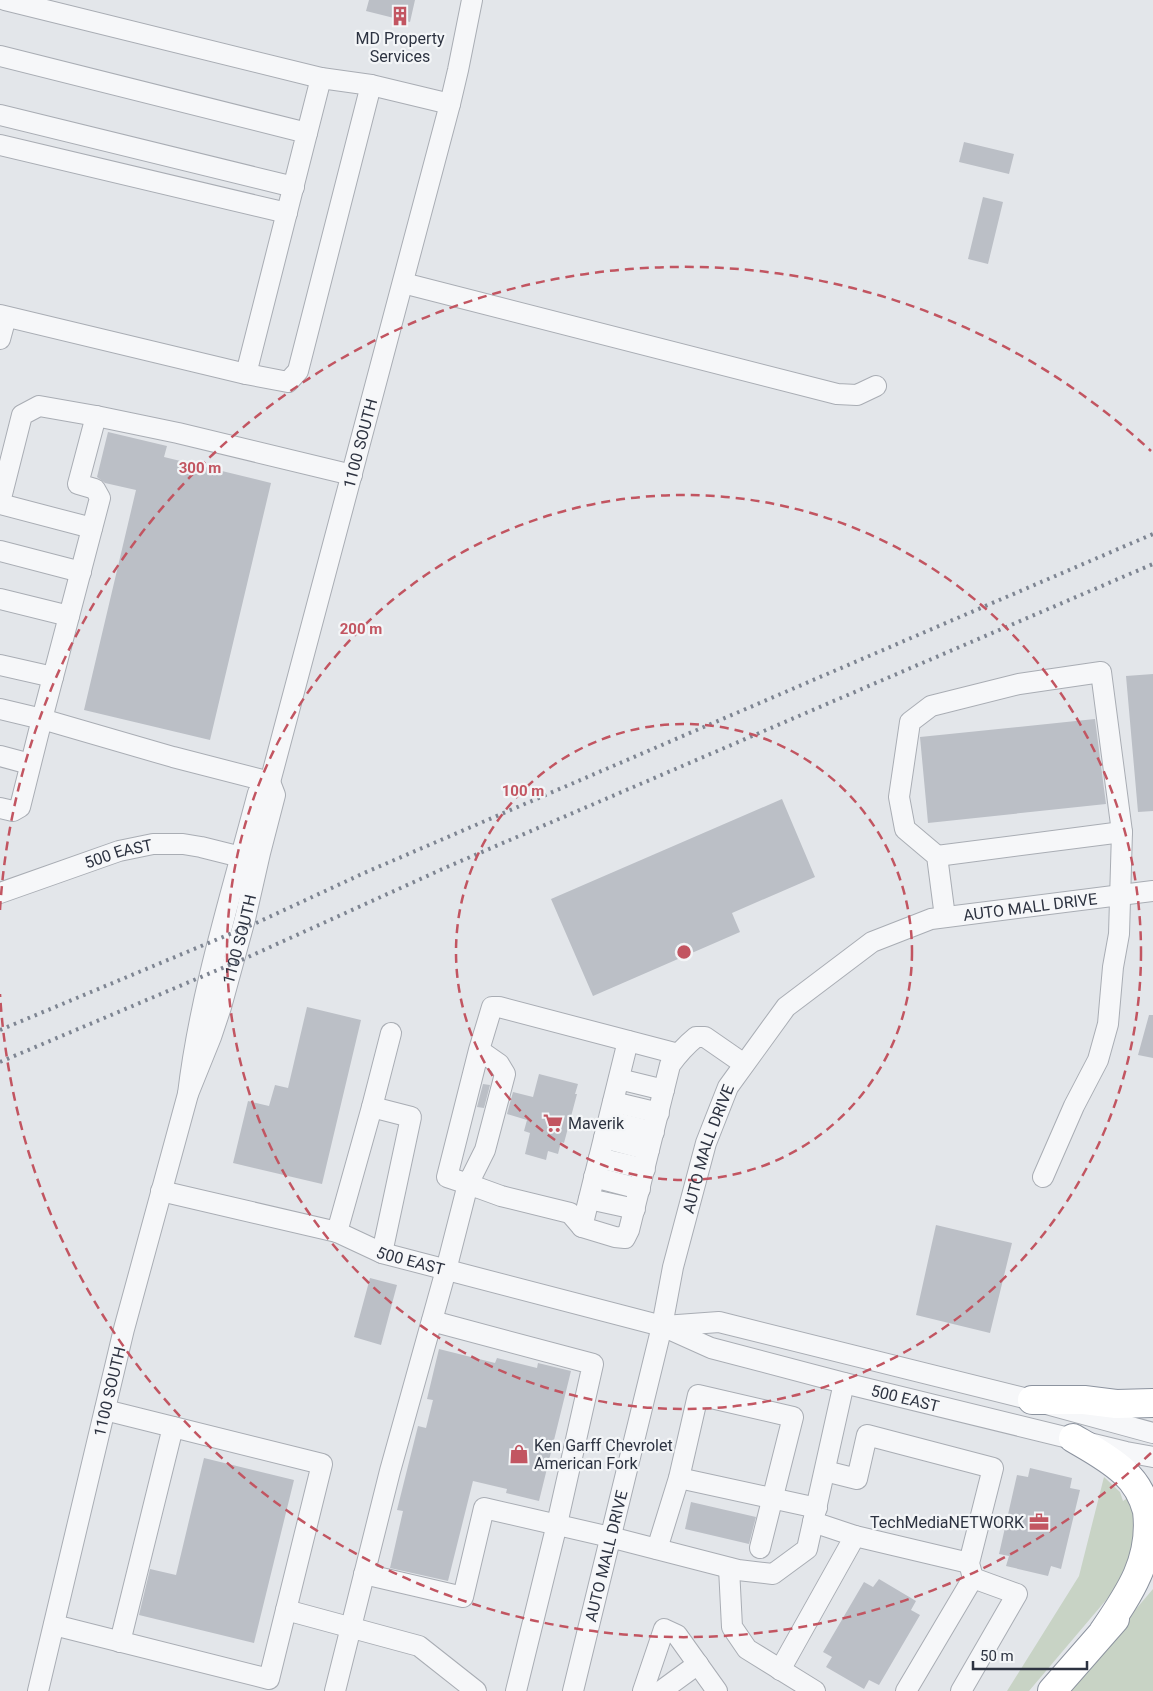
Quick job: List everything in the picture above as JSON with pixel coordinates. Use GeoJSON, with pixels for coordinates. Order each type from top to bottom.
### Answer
{"type":"FeatureCollection","features":[{"type":"Feature","properties":{"kind":"highway"},"geometry":{"type":"LineString","coordinates":[[1032,1400],[1084,1400],[1116,1404],[1153,1403]]}},
{"type":"Feature","properties":{"kind":"highway"},"geometry":{"type":"LineString","coordinates":[[1073,1438],[1116,1466],[1131,1480],[1142,1496],[1150,1520],[1151,1544],[1146,1564],[1139,1578],[1103,1632]]}},
{"type":"Feature","properties":{"kind":"highway"},"geometry":{"type":"LineString","coordinates":[[1052,1691],[1103,1632],[1153,1580]]}},
{"type":"Feature","properties":{"kind":"street"},"geometry":{"type":"LineString","coordinates":[[5,0],[321,78],[371,85],[450,104]]}},
{"type":"Feature","properties":{"kind":"street","name":"1100 SOUTH"},"geometry":{"type":"LineString","coordinates":[[38,1691],[124,1329],[161,1191],[188,1094],[221,1007],[245,920],[275,795],[270,782],[450,104],[472,0]]}},
{"type":"Feature","properties":{"kind":"street"},"geometry":{"type":"LineString","coordinates":[[0,56],[308,133]]}},
{"type":"Feature","properties":{"kind":"street"},"geometry":{"type":"LineString","coordinates":[[246,374],[321,78]]}},
{"type":"Feature","properties":{"kind":"street"},"geometry":{"type":"LineString","coordinates":[[0,340],[3,316],[246,374],[288,382],[298,371],[371,85]]}},
{"type":"Feature","properties":{"kind":"street"},"geometry":{"type":"LineString","coordinates":[[0,115],[294,187]]}},
{"type":"Feature","properties":{"kind":"street"},"geometry":{"type":"LineString","coordinates":[[0,145],[287,213]]}},
{"type":"Feature","properties":{"kind":"street"},"geometry":{"type":"LineString","coordinates":[[403,284],[837,394],[857,395],[876,386]]}},
{"type":"Feature","properties":{"kind":"street"},"geometry":{"type":"LineString","coordinates":[[92,528],[0,503],[22,415],[39,406],[96,416],[215,442],[352,475]]}},
{"type":"Feature","properties":{"kind":"street"},"geometry":{"type":"LineString","coordinates":[[0,808],[13,811],[20,806],[100,498],[95,489],[78,484],[96,416]]}},
{"type":"Feature","properties":{"kind":"street"},"geometry":{"type":"LineString","coordinates":[[0,551],[81,572]]}},
{"type":"Feature","properties":{"kind":"street"},"geometry":{"type":"LineString","coordinates":[[0,599],[69,616]]}},
{"type":"Feature","properties":{"kind":"street"},"geometry":{"type":"LineString","coordinates":[[0,665],[53,677]]}},
{"type":"Feature","properties":{"kind":"street"},"geometry":{"type":"LineString","coordinates":[[945,917],[937,856],[905,830],[899,797],[910,722],[931,706],[1019,684],[1102,672],[1122,832],[1119,934],[1113,967],[1108,1024],[1098,1060],[1074,1106],[1043,1177]]}},
{"type":"Feature","properties":{"kind":"street"},"geometry":{"type":"LineString","coordinates":[[0,709],[270,782]]}},
{"type":"Feature","properties":{"kind":"street"},"geometry":{"type":"LineString","coordinates":[[0,756],[30,764]]}},
{"type":"Feature","properties":{"kind":"street","name":"1100 SOUTH"},"geometry":{"type":"LineString","coordinates":[[188,1094],[202,1006],[241,857],[258,794],[270,782]]}},
{"type":"Feature","properties":{"kind":"street"},"geometry":{"type":"LineString","coordinates":[[937,856],[1122,832]]}},
{"type":"Feature","properties":{"kind":"street","name":"500 EAST"},"geometry":{"type":"LineString","coordinates":[[0,893],[119,851],[153,844],[183,844],[241,857]]}},
{"type":"Feature","properties":{"kind":"street","name":"AUTO MALL DRIVE"},"geometry":{"type":"LineString","coordinates":[[573,1691],[662,1326],[673,1267],[706,1143],[728,1087],[744,1064],[786,1007],[872,942],[931,919],[1153,891]]}},
{"type":"Feature","properties":{"kind":"street"},"geometry":{"type":"LineString","coordinates":[[678,1054],[499,1007],[492,1007],[479,1050],[448,1177],[501,1196],[570,1213],[582,1227],[614,1237],[625,1238],[630,1230],[670,1065],[682,1049],[696,1037],[705,1037],[744,1064]]}},
{"type":"Feature","properties":{"kind":"street"},"geometry":{"type":"LineString","coordinates":[[336,1232],[372,1107],[391,1032]]}},
{"type":"Feature","properties":{"kind":"street"},"geometry":{"type":"LineString","coordinates":[[582,1227],[628,1041]]}},
{"type":"Feature","properties":{"kind":"street"},"geometry":{"type":"LineString","coordinates":[[335,1691],[392,1462],[468,1184],[484,1150],[505,1074],[499,1064],[479,1050]]}},
{"type":"Feature","properties":{"kind":"street"},"geometry":{"type":"LineString","coordinates":[[619,1079],[664,1090]]}},
{"type":"Feature","properties":{"kind":"street"},"geometry":{"type":"LineString","coordinates":[[372,1107],[411,1117],[382,1253]]}},
{"type":"Feature","properties":{"kind":"street"},"geometry":{"type":"LineString","coordinates":[[609,1120],[652,1141]]}},
{"type":"Feature","properties":{"kind":"street"},"geometry":{"type":"LineString","coordinates":[[609,1120],[652,1141]]}},
{"type":"Feature","properties":{"kind":"street"},"geometry":{"type":"LineString","coordinates":[[597,1168],[652,1141]]}},
{"type":"Feature","properties":{"kind":"street"},"geometry":{"type":"LineString","coordinates":[[597,1168],[640,1189]]}},
{"type":"Feature","properties":{"kind":"street","name":"500 EAST"},"geometry":{"type":"LineString","coordinates":[[161,1191],[336,1232],[382,1253],[662,1326],[712,1348],[844,1383],[1153,1457]]}},
{"type":"Feature","properties":{"kind":"street"},"geometry":{"type":"LineString","coordinates":[[589,1198],[635,1209]]}},
{"type":"Feature","properties":{"kind":"street"},"geometry":{"type":"LineString","coordinates":[[432,1321],[593,1364],[557,1524],[516,1691]]}},
{"type":"Feature","properties":{"kind":"street","name":"500 EAST"},"geometry":{"type":"LineString","coordinates":[[662,1326],[718,1322],[1032,1400],[1153,1433]]}},
{"type":"Feature","properties":{"kind":"street"},"geometry":{"type":"LineString","coordinates":[[364,1574],[463,1597],[484,1508],[557,1524],[729,1568],[773,1574],[807,1550],[844,1383]]}},
{"type":"Feature","properties":{"kind":"street"},"geometry":{"type":"LineString","coordinates":[[657,1549],[679,1478],[698,1395],[793,1417],[760,1548]]}},
{"type":"Feature","properties":{"kind":"street"},"geometry":{"type":"LineString","coordinates":[[54,1625],[269,1679],[322,1464],[105,1410]]}},
{"type":"Feature","properties":{"kind":"street"},"geometry":{"type":"LineString","coordinates":[[120,1642],[173,1427]]}},
{"type":"Feature","properties":{"kind":"street"},"geometry":{"type":"LineString","coordinates":[[825,1471],[857,1479],[867,1435],[993,1468],[971,1570],[906,1691]]}},
{"type":"Feature","properties":{"kind":"street"},"geometry":{"type":"LineString","coordinates":[[679,1478],[774,1498],[815,1515],[855,1536],[971,1570],[1017,1594],[961,1691]]}},
{"type":"Feature","properties":{"kind":"street"},"geometry":{"type":"LineString","coordinates":[[780,1670],[855,1536]]}},
{"type":"Feature","properties":{"kind":"street"},"geometry":{"type":"LineString","coordinates":[[729,1568],[732,1627],[747,1649],[815,1691]]}},
{"type":"Feature","properties":{"kind":"street"},"geometry":{"type":"LineString","coordinates":[[286,1610],[351,1626],[419,1646],[476,1691]]}},
{"type":"Feature","properties":{"kind":"street"},"geometry":{"type":"LineString","coordinates":[[642,1691],[664,1629],[677,1634],[718,1691]]}},
{"type":"Feature","properties":{"kind":"street"},"geometry":{"type":"LineString","coordinates":[[661,1691],[698,1664]]}},
{"type":"Feature","properties":{"kind":"green space"},"geometry":{"type":"Polygon","coordinates":[[[1104,1477],[1120,1492],[1123,1501],[1129,1497],[1137,1522],[1135,1556],[1112,1593],[1029,1691],[1007,1691],[1079,1576],[1104,1477]]]}},
{"type":"Feature","properties":{"kind":"green space"},"geometry":{"type":"Polygon","coordinates":[[[1153,1589],[1153,1691],[1066,1691],[1153,1589]]]}},
{"type":"Feature","properties":{"kind":"building","name":"MD Property Services"},"geometry":{"type":"Polygon","coordinates":[[[369,0],[415,0],[410,22],[366,11],[369,0]]]}},
{"type":"Feature","properties":{"kind":"building"},"geometry":{"type":"Polygon","coordinates":[[[964,142],[1014,154],[1009,174],[959,162],[964,142]]]}},
{"type":"Feature","properties":{"kind":"building"},"geometry":{"type":"Polygon","coordinates":[[[983,197],[1003,202],[988,264],[968,259],[983,197]]]}},
{"type":"Feature","properties":{"kind":"building"},"geometry":{"type":"Polygon","coordinates":[[[108,432],[167,446],[164,457],[271,483],[210,740],[84,710],[136,490],[105,483],[97,477],[108,432]]]}},
{"type":"Feature","properties":{"kind":"building"},"geometry":{"type":"Polygon","coordinates":[[[1153,674],[1153,811],[1138,812],[1126,676],[1153,674]]]}},
{"type":"Feature","properties":{"kind":"building"},"geometry":{"type":"Polygon","coordinates":[[[1095,719],[1106,804],[928,823],[920,737],[1095,719]]]}},
{"type":"Feature","properties":{"kind":"building"},"geometry":{"type":"Polygon","coordinates":[[[782,799],[815,877],[732,913],[740,932],[593,996],[551,899],[782,799]]]}},
{"type":"Feature","properties":{"kind":"building"},"geometry":{"type":"Polygon","coordinates":[[[307,1007],[361,1020],[322,1184],[233,1163],[248,1101],[269,1106],[275,1085],[288,1088],[307,1007]]]}},
{"type":"Feature","properties":{"kind":"building"},"geometry":{"type":"Polygon","coordinates":[[[1149,1015],[1153,1015],[1153,1058],[1138,1055],[1149,1015]]]}},
{"type":"Feature","properties":{"kind":"building"},"geometry":{"type":"Polygon","coordinates":[[[539,1074],[578,1084],[564,1143],[561,1142],[558,1154],[548,1151],[546,1160],[525,1154],[530,1133],[524,1131],[527,1120],[507,1114],[513,1092],[533,1097],[539,1074]]]}},
{"type":"Feature","properties":{"kind":"building"},"geometry":{"type":"Polygon","coordinates":[[[483,1084],[490,1085],[484,1108],[477,1107],[483,1084]]]}},
{"type":"Feature","properties":{"kind":"building"},"geometry":{"type":"Polygon","coordinates":[[[936,1225],[1012,1243],[990,1333],[916,1315],[936,1225]]]}},
{"type":"Feature","properties":{"kind":"building"},"geometry":{"type":"Polygon","coordinates":[[[370,1278],[397,1285],[381,1345],[354,1337],[370,1278]]]}},
{"type":"Feature","properties":{"kind":"building"},"geometry":{"type":"Polygon","coordinates":[[[439,1349],[495,1363],[497,1358],[537,1368],[538,1363],[571,1371],[539,1501],[506,1493],[507,1489],[473,1481],[448,1581],[390,1568],[403,1511],[397,1510],[418,1426],[426,1428],[433,1400],[427,1399],[439,1349]]]}},
{"type":"Feature","properties":{"kind":"building"},"geometry":{"type":"Polygon","coordinates":[[[204,1458],[294,1480],[254,1643],[139,1615],[150,1569],[176,1575],[204,1458]]]}},
{"type":"Feature","properties":{"kind":"building","name":"TechMediaNETWORK"},"geometry":{"type":"Polygon","coordinates":[[[1030,1468],[1072,1478],[1070,1488],[1080,1490],[1061,1569],[1051,1566],[1048,1576],[1006,1566],[1009,1556],[999,1554],[1017,1475],[1028,1477],[1030,1468]]]}},
{"type":"Feature","properties":{"kind":"building"},"geometry":{"type":"Polygon","coordinates":[[[691,1502],[756,1517],[749,1544],[685,1529],[691,1502]]]}},
{"type":"Feature","properties":{"kind":"building"},"geometry":{"type":"Polygon","coordinates":[[[879,1579],[916,1601],[911,1610],[920,1615],[879,1685],[869,1680],[864,1689],[826,1667],[832,1657],[823,1652],[864,1582],[873,1587],[879,1579]]]}},
{"type":"Feature","properties":{"kind":"railway"},"geometry":{"type":"LineString","coordinates":[[0,1030],[254,924],[364,873],[1153,534]]}},
{"type":"Feature","properties":{"kind":"railway"},"geometry":{"type":"LineString","coordinates":[[0,1062],[246,958],[447,867],[1153,564]]}},
{"type":"Feature","properties":{"kind":"place","name":"MD Property Services"},"geometry":{"type":"Point","coordinates":[400,16]}},
{"type":"Feature","properties":{"kind":"place","name":"Maverik"},"geometry":{"type":"Point","coordinates":[553,1123]}},
{"type":"Feature","properties":{"kind":"place","name":"Ken Garff Chevrolet American Fork"},"geometry":{"type":"Point","coordinates":[519,1454]}},
{"type":"Feature","properties":{"kind":"place","name":"TechMediaNETWORK"},"geometry":{"type":"Point","coordinates":[1039,1522]}}]}
